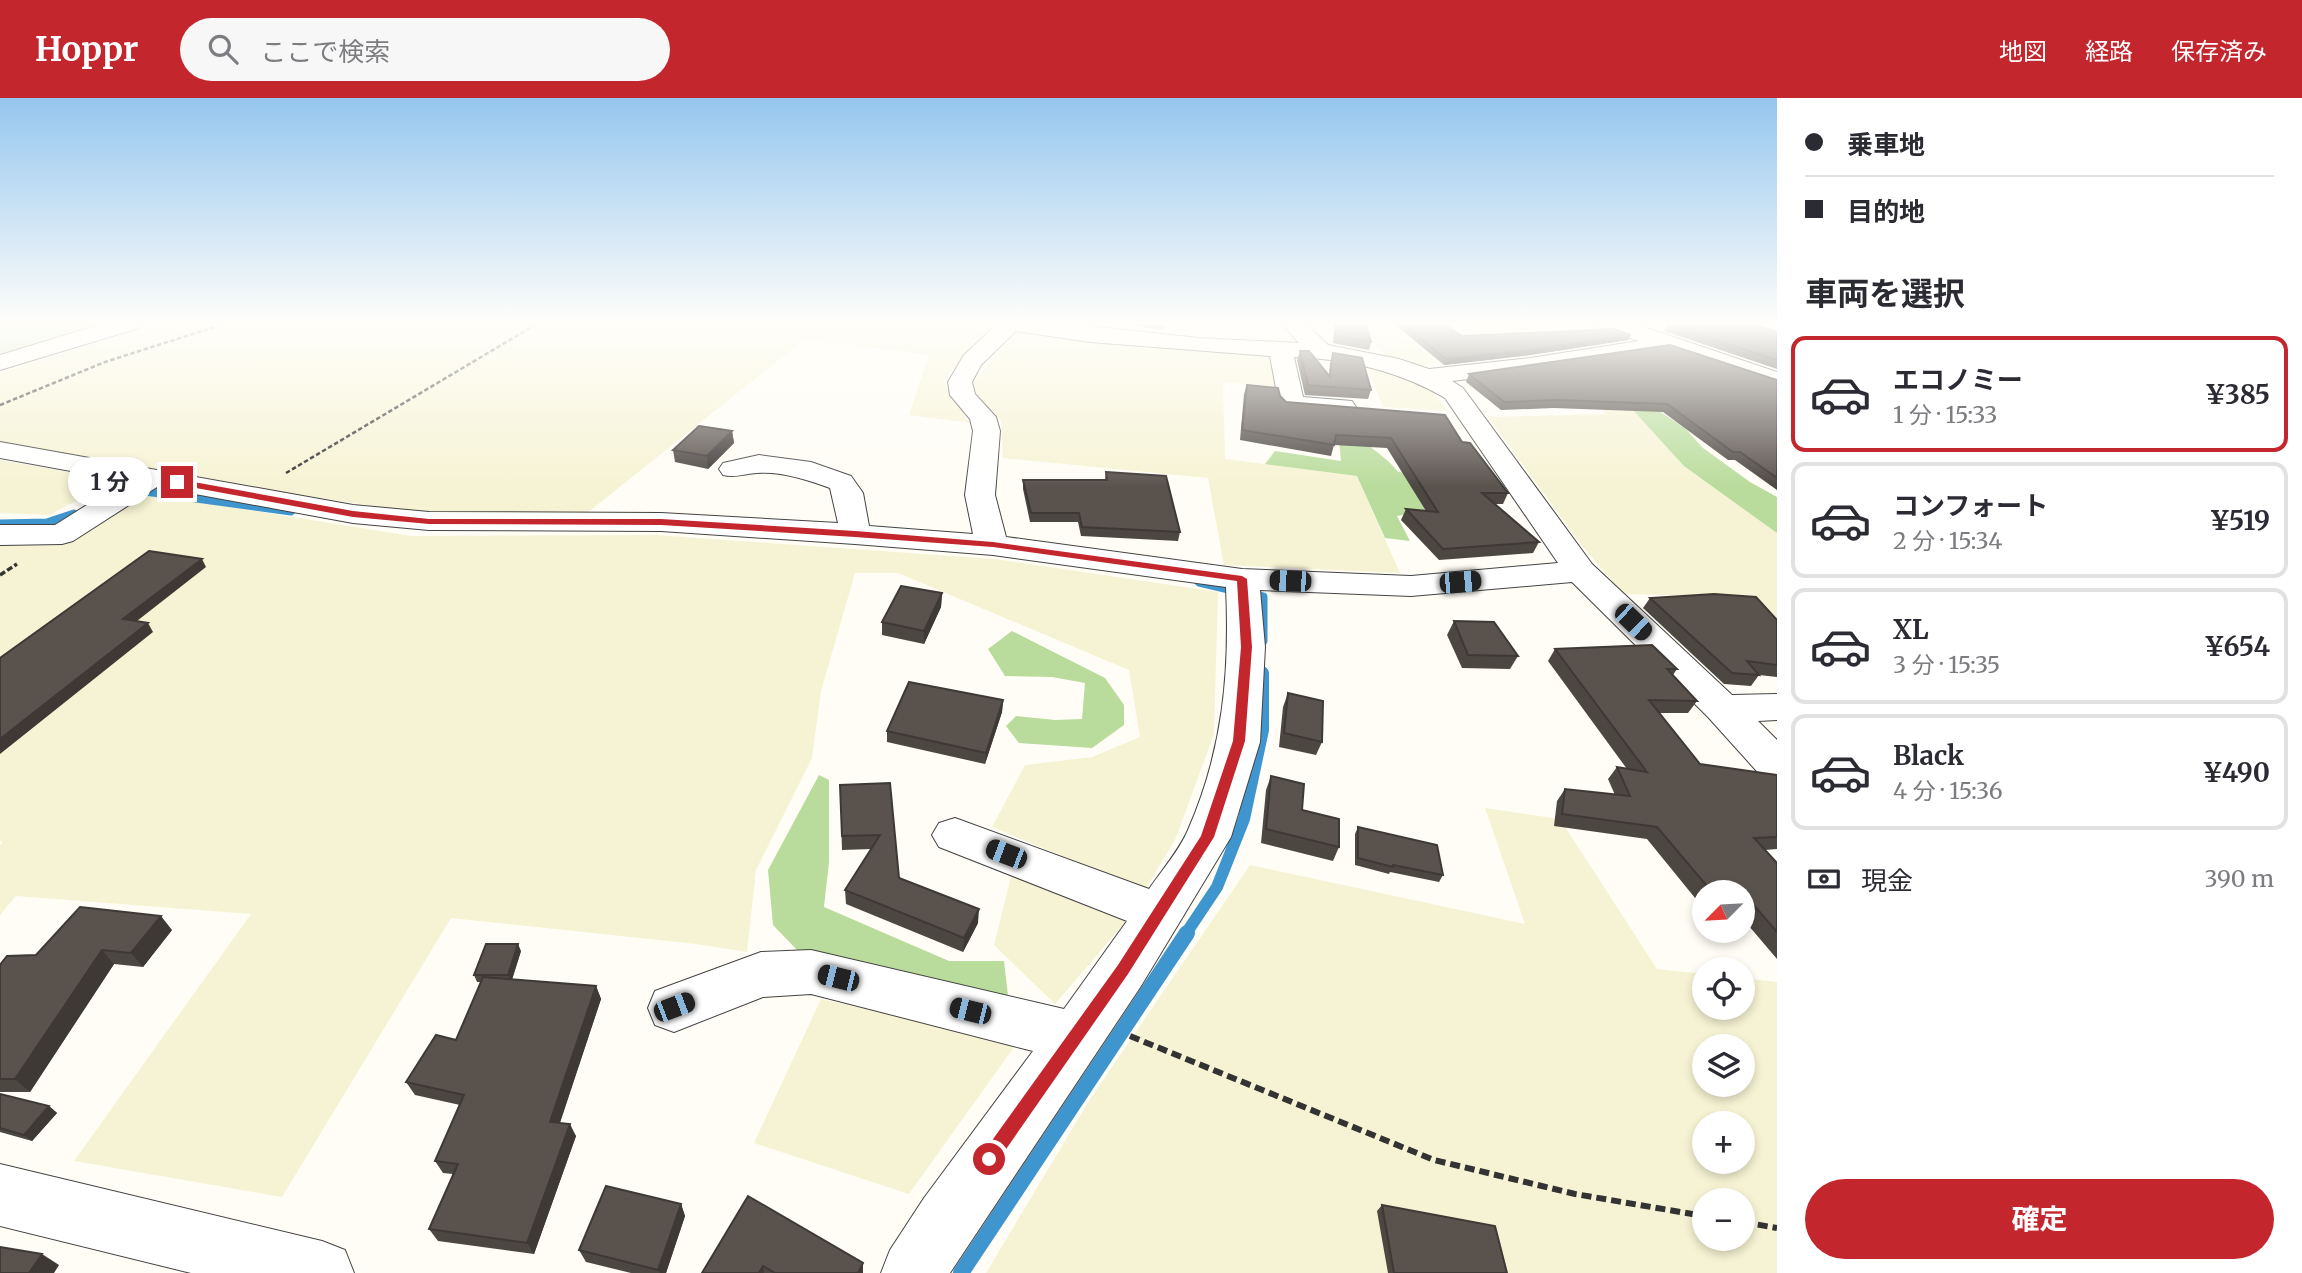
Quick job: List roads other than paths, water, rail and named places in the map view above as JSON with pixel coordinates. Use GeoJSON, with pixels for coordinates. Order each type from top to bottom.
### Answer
{"type":"FeatureCollection","features":[{"type":"Feature","properties":{"kind":"street"},"geometry":{"type":"LineString","coordinates":[[962,377],[960,383],[965,400],[984,420],[987,442],[980,488],[981,514],[993,545]]}},
{"type":"Feature","properties":{"kind":"street"},"geometry":{"type":"LineString","coordinates":[[1290,377],[1292,404],[1361,409]]}},
{"type":"Feature","properties":{"kind":"street"},"geometry":{"type":"LineString","coordinates":[[1427,377],[1454,393],[1457,416],[1580,571],[1722,708],[1777,766]]}},
{"type":"Feature","properties":{"kind":"street"},"geometry":{"type":"LineString","coordinates":[[0,450],[353,514],[429,521],[661,522],[855,534],[993,545],[1242,579],[1411,586],[1580,571]]}},
{"type":"Feature","properties":{"kind":"street"},"geometry":{"type":"LineString","coordinates":[[733,469],[759,464],[811,471],[841,482],[848,493],[855,534]]}},
{"type":"Feature","properties":{"kind":"street"},"geometry":{"type":"LineString","coordinates":[[0,535],[62,534],[153,477]]}},
{"type":"Feature","properties":{"kind":"street"},"geometry":{"type":"LineString","coordinates":[[913,1273],[946,1220],[1082,1028],[1208,837],[1239,741],[1247,647],[1242,579]]}},
{"type":"Feature","properties":{"kind":"street"},"geometry":{"type":"LineString","coordinates":[[1722,708],[1777,707]]}},
{"type":"Feature","properties":{"kind":"street"},"geometry":{"type":"LineString","coordinates":[[956,835],[1159,914]]}},
{"type":"Feature","properties":{"kind":"street"},"geometry":{"type":"LineString","coordinates":[[674,1007],[761,975],[811,972],[1082,1028]]}},
{"type":"Feature","properties":{"kind":"street"},"geometry":{"type":"LineString","coordinates":[[0,1195],[322,1273]]}},
{"type":"Feature","properties":{"kind":"waterway"},"geometry":{"type":"LineString","coordinates":[[99,498],[116,487],[291,511]]}},
{"type":"Feature","properties":{"kind":"waterway"},"geometry":{"type":"LineString","coordinates":[[0,524],[47,523],[74,514]]}},
{"type":"Feature","properties":{"kind":"waterway"},"geometry":{"type":"LineString","coordinates":[[1199,582],[1263,597],[1263,641]]}},
{"type":"Feature","properties":{"kind":"waterway"},"geometry":{"type":"LineString","coordinates":[[1185,935],[1217,887],[1244,819],[1263,730],[1263,671]]}},
{"type":"Feature","properties":{"kind":"waterway"},"geometry":{"type":"LineString","coordinates":[[961,1273],[1187,933]]}}]}
